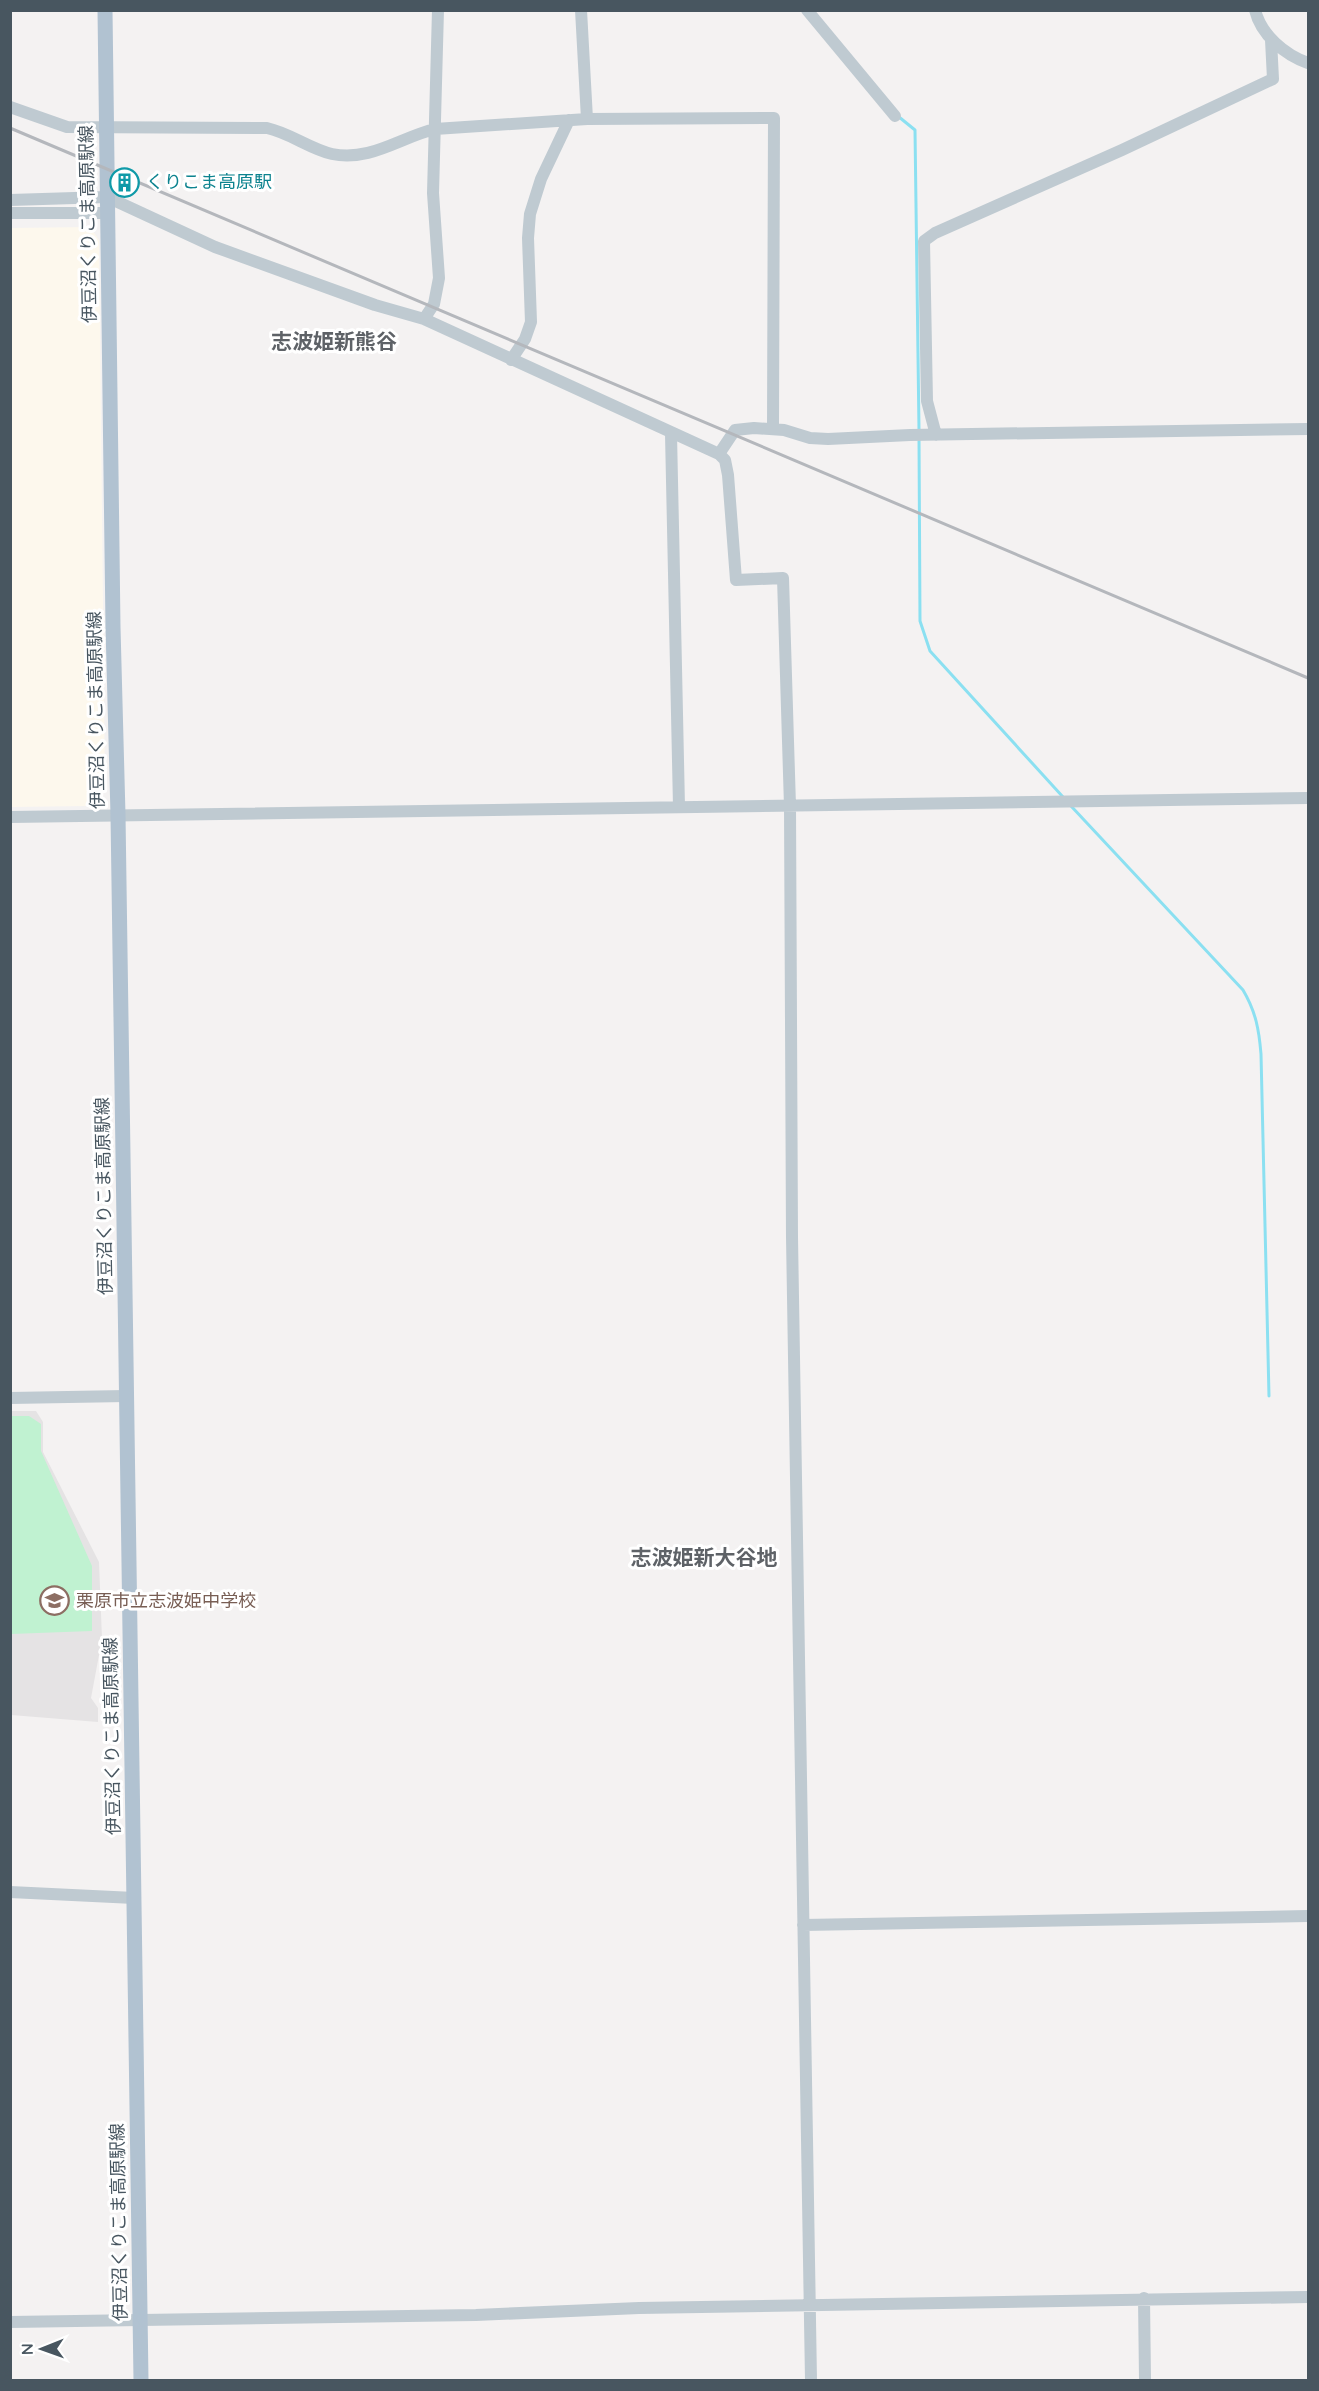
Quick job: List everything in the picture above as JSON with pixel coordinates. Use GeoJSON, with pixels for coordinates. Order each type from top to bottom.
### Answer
{"type":"FeatureCollection","features":[{"type":"Feature","properties":{"kind":"main road","name":"伊豆沼くりこま高原駅線"},"geometry":{"type":"LineString","coordinates":[[105,10],[141,2380]]}},
{"type":"Feature","properties":{"kind":"street"},"geometry":{"type":"LineString","coordinates":[[424,320],[434,304],[439,278],[433,193],[438,10]]}},
{"type":"Feature","properties":{"kind":"street"},"geometry":{"type":"LineString","coordinates":[[581,10],[587,119]]}},
{"type":"Feature","properties":{"kind":"street"},"geometry":{"type":"LineString","coordinates":[[807,10],[895,116]]}},
{"type":"Feature","properties":{"kind":"street"},"geometry":{"type":"LineString","coordinates":[[1255,10],[1271,40],[1297,59],[1308,63]]}},
{"type":"Feature","properties":{"kind":"street"},"geometry":{"type":"LineString","coordinates":[[931,435],[927,401],[924,241],[935,233],[1274,79],[1271,40]]}},
{"type":"Feature","properties":{"kind":"street"},"geometry":{"type":"LineString","coordinates":[[10,107],[67,127],[267,128],[279,130],[330,154],[344,156],[376,152],[418,133],[435,129],[587,119],[774,118],[773,429]]}},
{"type":"Feature","properties":{"kind":"street"},"geometry":{"type":"LineString","coordinates":[[511,360],[525,339],[531,322],[528,238],[530,214],[541,179],[569,120]]}},
{"type":"Feature","properties":{"kind":"street"},"geometry":{"type":"LineString","coordinates":[[108,213],[15,213],[10,201],[107,197],[215,247],[375,305],[424,320],[719,454],[725,460],[728,475],[736,580],[783,578],[790,806],[792,1225],[811,2380]]}},
{"type":"Feature","properties":{"kind":"street"},"geometry":{"type":"LineString","coordinates":[[719,454],[735,430],[784,430],[810,438],[828,439],[910,435],[1308,429]]}},
{"type":"Feature","properties":{"kind":"street"},"geometry":{"type":"LineString","coordinates":[[671,434],[679,807]]}},
{"type":"Feature","properties":{"kind":"street"},"geometry":{"type":"LineString","coordinates":[[10,817],[1308,798]]}},
{"type":"Feature","properties":{"kind":"street"},"geometry":{"type":"LineString","coordinates":[[10,1398],[126,1396]]}},
{"type":"Feature","properties":{"kind":"street"},"geometry":{"type":"LineString","coordinates":[[10,1892],[134,1898]]}},
{"type":"Feature","properties":{"kind":"street"},"geometry":{"type":"LineString","coordinates":[[803,1924],[1308,1916]]}},
{"type":"Feature","properties":{"kind":"street"},"geometry":{"type":"LineString","coordinates":[[10,2322],[476,2315],[639,2308],[1144,2298],[1308,2297]]}},
{"type":"Feature","properties":{"kind":"street"},"geometry":{"type":"LineString","coordinates":[[1144,2298],[1145,2380]]}},
{"type":"Feature","properties":{"kind":"shaded area"},"geometry":{"type":"Polygon","coordinates":[[[90,227],[99,240],[105,786],[88,806],[11,807],[11,228],[90,227]]]}},
{"type":"Feature","properties":{"kind":"shaded area","name":"栗原市立志波姫中学校"},"geometry":{"type":"Polygon","coordinates":[[[10,1411],[36,1411],[43,1422],[43,1452],[99,1562],[102,1639],[91,1698],[98,1708],[98,1722],[11,1715],[10,1411]]]}},
{"type":"Feature","properties":{"kind":"green space"},"geometry":{"type":"Polygon","coordinates":[[[10,1416],[29,1416],[41,1424],[41,1451],[92,1566],[92,1631],[11,1634],[10,1416]]]}},
{"type":"Feature","properties":{"kind":"waterway"},"geometry":{"type":"LineString","coordinates":[[899,117],[915,130],[919,430]]}},
{"type":"Feature","properties":{"kind":"waterway"},"geometry":{"type":"LineString","coordinates":[[919,437],[920,621],[930,651],[1063,797]]}},
{"type":"Feature","properties":{"kind":"waterway"},"geometry":{"type":"LineString","coordinates":[[1071,806],[1243,990],[1254,1014],[1261,1054],[1269,1396]]}},
{"type":"Feature","properties":{"kind":"railway"},"geometry":{"type":"LineString","coordinates":[[10,128],[1308,678]]}},
{"type":"Feature","properties":{"kind":"place","name":"くりこま高原駅"},"geometry":{"type":"Point","coordinates":[125,182]}},
{"type":"Feature","properties":{"kind":"place","name":"栗原市立志波姫中学校"},"geometry":{"type":"Point","coordinates":[55,1601]}},
{"type":"Feature","properties":{"kind":"district","name":"志波姫新熊谷"},"geometry":{"type":"Point","coordinates":[334,342]}},
{"type":"Feature","properties":{"kind":"district","name":"志波姫新大谷地"},"geometry":{"type":"Point","coordinates":[704,1558]}}]}
